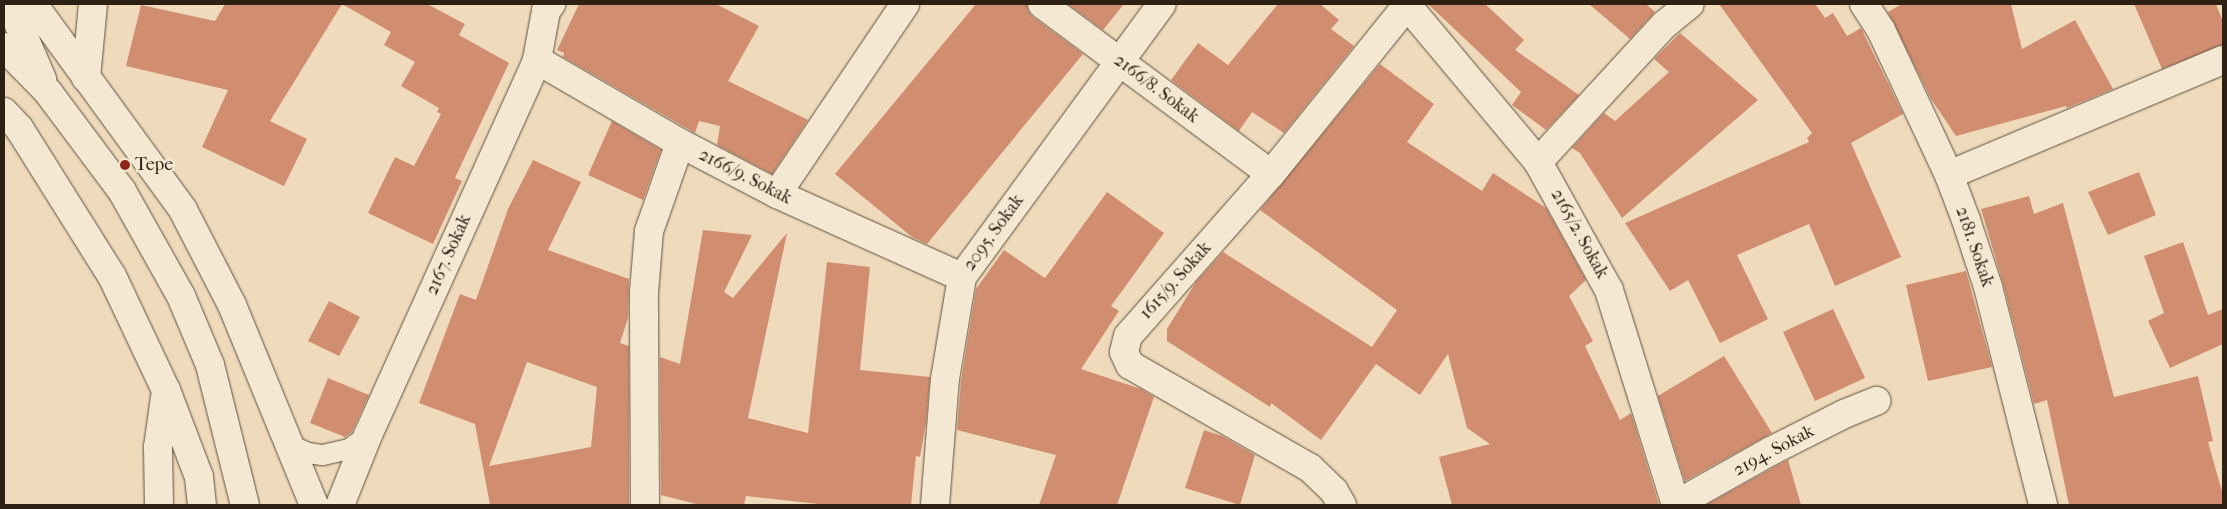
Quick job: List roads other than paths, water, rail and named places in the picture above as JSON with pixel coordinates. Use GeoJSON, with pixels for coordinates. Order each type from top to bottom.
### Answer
{"type":"FeatureCollection","features":[{"type":"Feature","properties":{"kind":"street"},"geometry":{"type":"LineString","coordinates":[[10,4],[48,92]]}},
{"type":"Feature","properties":{"kind":"street"},"geometry":{"type":"LineString","coordinates":[[33,4],[183,210],[232,305],[314,505]]}},
{"type":"Feature","properties":{"kind":"street"},"geometry":{"type":"LineString","coordinates":[[86,78],[93,4]]}},
{"type":"Feature","properties":{"kind":"street"},"geometry":{"type":"LineString","coordinates":[[777,194],[905,4]]}},
{"type":"Feature","properties":{"kind":"street","name":"2166/8. Sokak"},"geometry":{"type":"LineString","coordinates":[[1042,4],[1271,174]]}},
{"type":"Feature","properties":{"kind":"street","name":"2095. Sokak"},"geometry":{"type":"LineString","coordinates":[[936,505],[945,380],[962,277],[1162,4]]}},
{"type":"Feature","properties":{"kind":"street","name":"2165/2. Sokak"},"geometry":{"type":"LineString","coordinates":[[1407,4],[1538,162],[1609,290],[1675,505]]}},
{"type":"Feature","properties":{"kind":"street","name":"1615/9. Sokak"},"geometry":{"type":"LineString","coordinates":[[1342,505],[1334,491],[1310,468],[1130,365],[1124,352],[1128,336],[1271,174],[1407,4]]}},
{"type":"Feature","properties":{"kind":"street"},"geometry":{"type":"LineString","coordinates":[[1538,162],[1664,25],[1690,4]]}},
{"type":"Feature","properties":{"kind":"street","name":"2181. Sokak"},"geometry":{"type":"LineString","coordinates":[[1864,4],[1881,30],[1949,175],[1988,287],[2043,505]]}},
{"type":"Feature","properties":{"kind":"street","name":"2167. Sokak"},"geometry":{"type":"LineString","coordinates":[[340,505],[368,435],[537,60],[544,6]]}},
{"type":"Feature","properties":{"kind":"street"},"geometry":{"type":"LineString","coordinates":[[4,48],[48,92],[122,191],[181,296],[210,365],[245,505]]}},
{"type":"Feature","properties":{"kind":"street","name":"2166/9. Sokak"},"geometry":{"type":"LineString","coordinates":[[537,60],[680,143],[777,194],[962,277]]}},
{"type":"Feature","properties":{"kind":"street"},"geometry":{"type":"LineString","coordinates":[[1949,175],[2223,60]]}},
{"type":"Feature","properties":{"kind":"street"},"geometry":{"type":"LineString","coordinates":[[4,112],[19,128],[112,276],[166,390],[199,477],[202,505]]}},
{"type":"Feature","properties":{"kind":"street"},"geometry":{"type":"LineString","coordinates":[[645,505],[644,292],[648,240],[649,231],[680,143]]}},
{"type":"Feature","properties":{"kind":"street"},"geometry":{"type":"LineString","coordinates":[[158,505],[158,447],[166,390]]}},
{"type":"Feature","properties":{"kind":"street","name":"2194. Sokak"},"geometry":{"type":"LineString","coordinates":[[1675,505],[1771,451],[1844,414],[1876,401]]}},
{"type":"Feature","properties":{"kind":"lane"},"geometry":{"type":"LineString","coordinates":[[290,445],[308,453],[323,455],[349,449],[368,435]]}},
{"type":"Feature","properties":{"kind":"place","name":"Tepe"},"geometry":{"type":"Point","coordinates":[125,165]}}]}
